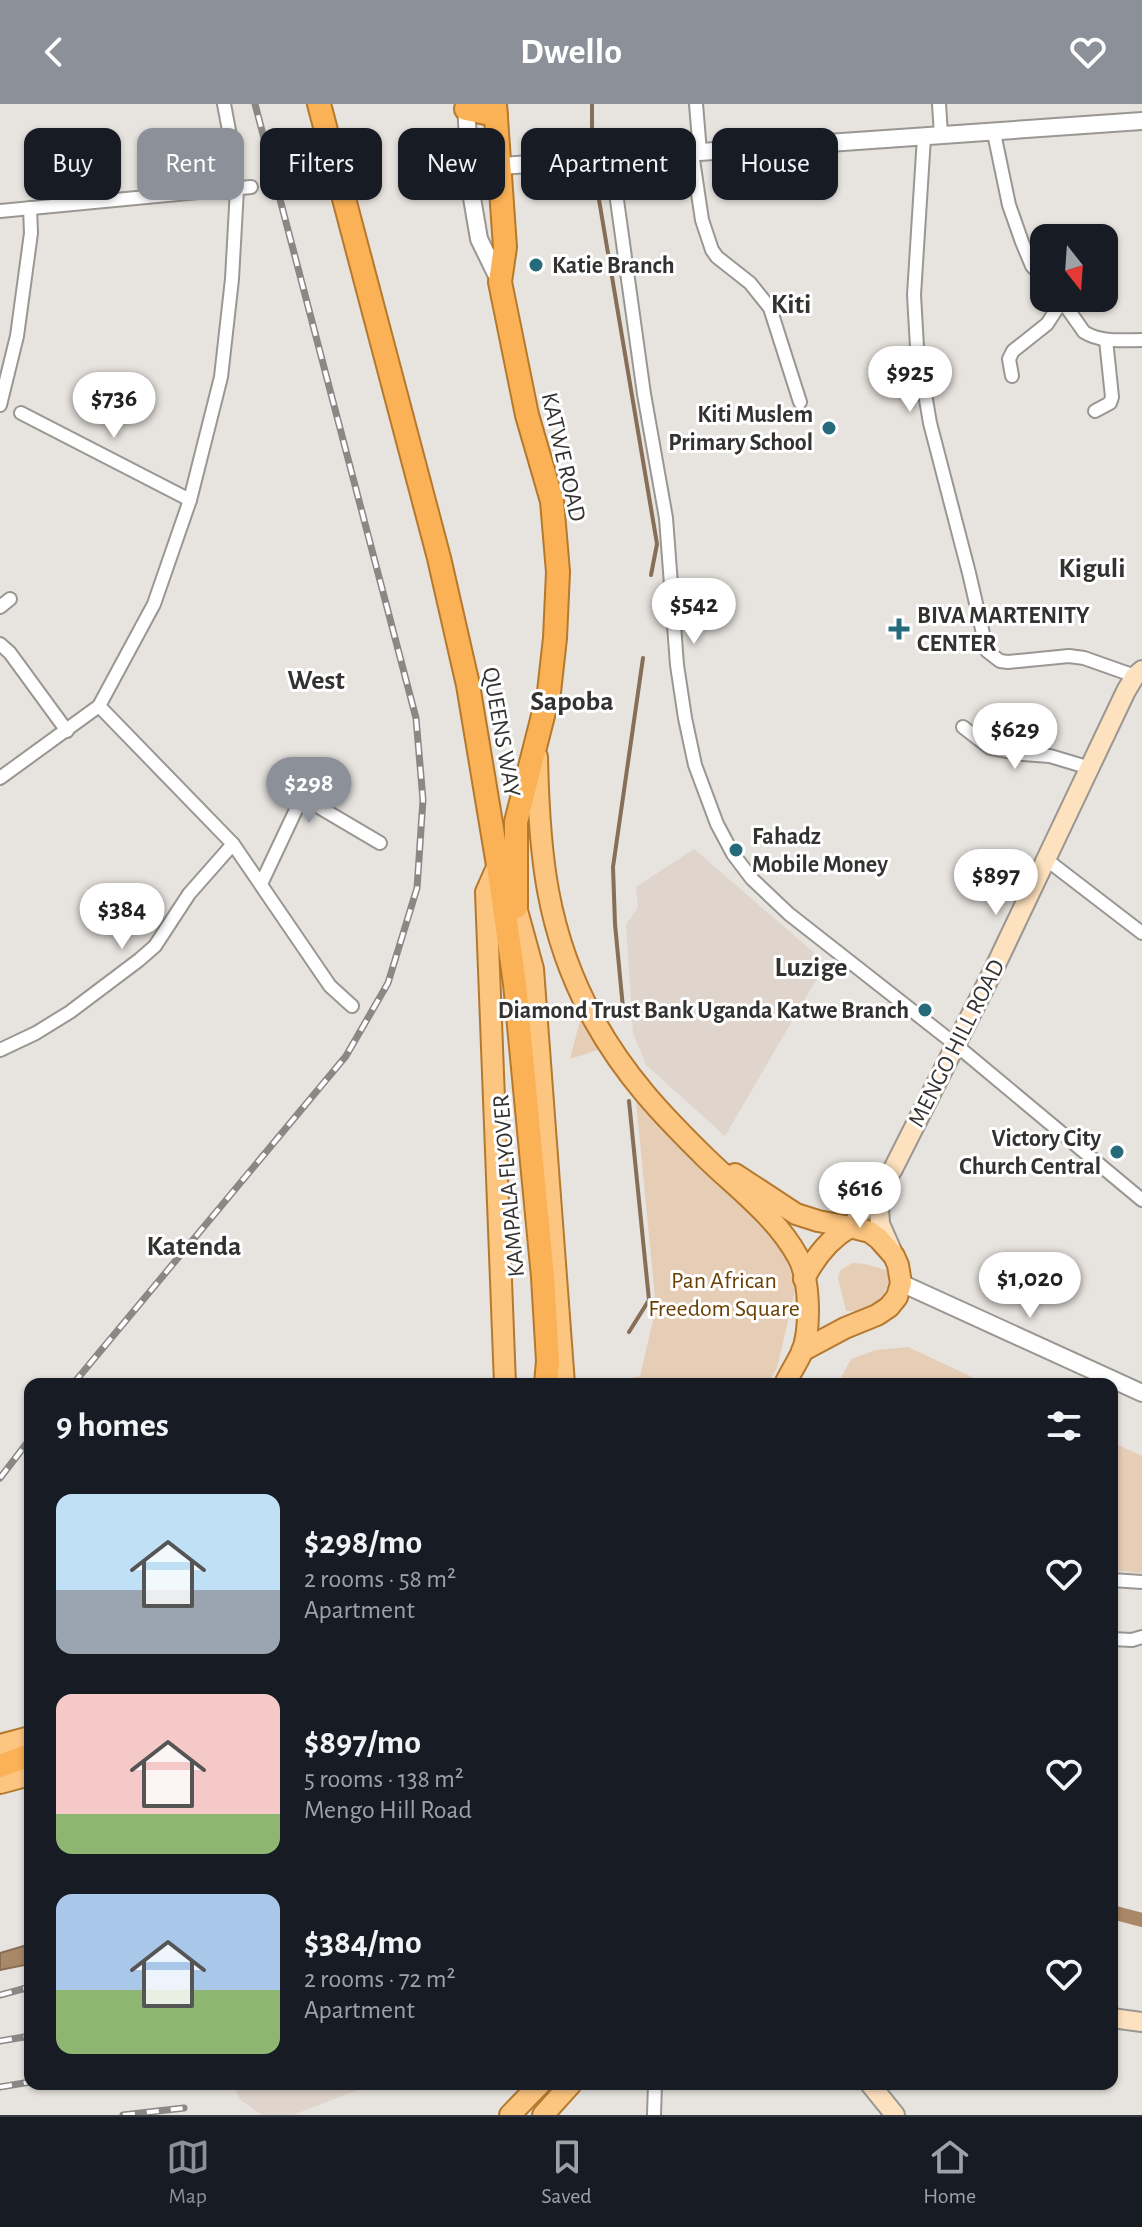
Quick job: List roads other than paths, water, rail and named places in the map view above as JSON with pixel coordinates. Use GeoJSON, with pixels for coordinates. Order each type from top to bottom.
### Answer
{"type":"FeatureCollection","features":[{"type":"Feature","properties":{"kind":"highway","name":"QUEENS WAY"},"geometry":{"type":"LineString","coordinates":[[319,104],[442,572],[468,685],[498,865]]}},
{"type":"Feature","properties":{"kind":"highway"},"geometry":{"type":"LineString","coordinates":[[466,107],[496,109]]}},
{"type":"Feature","properties":{"kind":"highway","name":"KATWE ROAD"},"geometry":{"type":"LineString","coordinates":[[498,200],[494,249],[527,415],[552,501],[558,572],[549,692],[516,822],[515,984]]}},
{"type":"Feature","properties":{"kind":"highway"},"geometry":{"type":"LineString","coordinates":[[498,865],[515,984]]}},
{"type":"Feature","properties":{"kind":"highway","name":"KAMPALA FLYOVER"},"geometry":{"type":"LineString","coordinates":[[515,984],[548,1347],[546,1378]]}},
{"type":"Feature","properties":{"kind":"main road","name":"MENGO HILL ROAD"},"geometry":{"type":"LineString","coordinates":[[850,1227],[893,1169],[1138,673]]}},
{"type":"Feature","properties":{"kind":"main road"},"geometry":{"type":"LineString","coordinates":[[537,739],[539,833],[545,885],[572,974],[595,1021],[624,1068],[649,1100],[768,1216],[798,1258],[804,1279],[808,1326],[802,1351],[788,1378]]}},
{"type":"Feature","properties":{"kind":"main road","name":"QUEENS WAY"},"geometry":{"type":"LineString","coordinates":[[498,865],[486,892],[505,1378]]}},
{"type":"Feature","properties":{"kind":"main road"},"geometry":{"type":"LineString","coordinates":[[516,907],[533,969],[564,1378]]}},
{"type":"Feature","properties":{"kind":"main road"},"geometry":{"type":"LineString","coordinates":[[707,1159],[759,1188],[796,1214],[870,1232],[894,1256]]}},
{"type":"Feature","properties":{"kind":"main road"},"geometry":{"type":"LineString","coordinates":[[802,1351],[877,1315],[897,1297],[900,1272],[880,1224],[878,1192]]}},
{"type":"Feature","properties":{"kind":"main road"},"geometry":{"type":"LineString","coordinates":[[804,1279],[818,1255],[850,1227]]}},
{"type":"Feature","properties":{"kind":"main road"},"geometry":{"type":"LineString","coordinates":[[0,1745],[24,1739]]}},
{"type":"Feature","properties":{"kind":"main road"},"geometry":{"type":"LineString","coordinates":[[0,1783],[24,1777]]}},
{"type":"Feature","properties":{"kind":"main road"},"geometry":{"type":"LineString","coordinates":[[1118,2019],[1142,2022]]}},
{"type":"Feature","properties":{"kind":"main road"},"geometry":{"type":"LineString","coordinates":[[510,2115],[534,2090]]}},
{"type":"Feature","properties":{"kind":"main road"},"geometry":{"type":"LineString","coordinates":[[543,2115],[566,2090]]}},
{"type":"Feature","properties":{"kind":"main road"},"geometry":{"type":"LineString","coordinates":[[875,2090],[895,2115]]}},
{"type":"Feature","properties":{"kind":"street"},"geometry":{"type":"LineString","coordinates":[[224,104],[229,128]]}},
{"type":"Feature","properties":{"kind":"street"},"geometry":{"type":"LineString","coordinates":[[696,104],[696,128]]}},
{"type":"Feature","properties":{"kind":"street"},"geometry":{"type":"LineString","coordinates":[[939,104],[941,135]]}},
{"type":"Feature","properties":{"kind":"street","name":"KATWE ROAD"},"geometry":{"type":"LineString","coordinates":[[466,107],[471,192],[479,239],[494,249]]}},
{"type":"Feature","properties":{"kind":"street"},"geometry":{"type":"LineString","coordinates":[[800,402],[770,308],[750,283],[712,250],[702,220],[696,152],[1142,121]]}},
{"type":"Feature","properties":{"kind":"street"},"geometry":{"type":"LineString","coordinates":[[994,133],[1009,205],[1030,261]]}},
{"type":"Feature","properties":{"kind":"street","name":"MENGO HILL ROAD"},"geometry":{"type":"LineString","coordinates":[[924,137],[914,295],[917,347],[930,423],[987,651],[1000,661],[1069,656],[1138,673]]}},
{"type":"Feature","properties":{"kind":"street"},"geometry":{"type":"LineString","coordinates":[[244,188],[251,187]]}},
{"type":"Feature","properties":{"kind":"street"},"geometry":{"type":"LineString","coordinates":[[0,211],[137,198]]}},
{"type":"Feature","properties":{"kind":"street"},"geometry":{"type":"LineString","coordinates":[[0,778],[99,706],[154,604],[190,500],[221,377],[232,279],[236,200]]}},
{"type":"Feature","properties":{"kind":"street"},"geometry":{"type":"LineString","coordinates":[[617,200],[644,394],[666,518],[677,665],[685,718],[704,793],[733,854],[752,879],[789,914],[956,1045],[1142,1200]]}},
{"type":"Feature","properties":{"kind":"street"},"geometry":{"type":"LineString","coordinates":[[0,405],[17,336],[31,233],[30,208]]}},
{"type":"Feature","properties":{"kind":"street"},"geometry":{"type":"LineString","coordinates":[[1012,376],[1009,359],[1013,351],[1047,324],[1054,312]]}},
{"type":"Feature","properties":{"kind":"street"},"geometry":{"type":"LineString","coordinates":[[1070,312],[1084,332],[1096,339],[1142,340]]}},
{"type":"Feature","properties":{"kind":"street"},"geometry":{"type":"LineString","coordinates":[[1095,411],[1110,403],[1112,397],[1106,340]]}},
{"type":"Feature","properties":{"kind":"street"},"geometry":{"type":"LineString","coordinates":[[21,413],[190,500]]}},
{"type":"Feature","properties":{"kind":"street"},"geometry":{"type":"LineString","coordinates":[[0,644],[10,653],[67,731]]}},
{"type":"Feature","properties":{"kind":"street"},"geometry":{"type":"LineString","coordinates":[[99,706],[233,844],[330,986],[352,1006]]}},
{"type":"Feature","properties":{"kind":"street"},"geometry":{"type":"LineString","coordinates":[[963,727],[990,748],[1050,756],[1090,768]]}},
{"type":"Feature","properties":{"kind":"street"},"geometry":{"type":"LineString","coordinates":[[261,884],[302,797],[380,843]]}},
{"type":"Feature","properties":{"kind":"street"},"geometry":{"type":"LineString","coordinates":[[0,1050],[70,1012],[155,946],[189,894],[233,844]]}},
{"type":"Feature","properties":{"kind":"street"},"geometry":{"type":"LineString","coordinates":[[1047,860],[1139,928]]}},
{"type":"Feature","properties":{"kind":"street"},"geometry":{"type":"LineString","coordinates":[[901,1283],[1109,1378]]}},
{"type":"Feature","properties":{"kind":"street"},"geometry":{"type":"LineString","coordinates":[[1118,1382],[1142,1393]]}},
{"type":"Feature","properties":{"kind":"street"},"geometry":{"type":"LineString","coordinates":[[1118,1580],[1142,1582]]}},
{"type":"Feature","properties":{"kind":"street"},"geometry":{"type":"LineString","coordinates":[[1118,1639],[1142,1637]]}},
{"type":"Feature","properties":{"kind":"street"},"geometry":{"type":"LineString","coordinates":[[654,2115],[655,2090]]}},
{"type":"Feature","properties":{"kind":"waterway"},"geometry":{"type":"LineString","coordinates":[[592,104],[592,128]]}},
{"type":"Feature","properties":{"kind":"waterway"},"geometry":{"type":"LineString","coordinates":[[599,200],[657,544],[651,575]]}},
{"type":"Feature","properties":{"kind":"waterway"},"geometry":{"type":"LineString","coordinates":[[623,1008],[613,867],[643,658]]}},
{"type":"Feature","properties":{"kind":"waterway"},"geometry":{"type":"LineString","coordinates":[[629,1101],[649,1300],[629,1332]]}},
{"type":"Feature","properties":{"kind":"waterway"},"geometry":{"type":"LineString","coordinates":[[1118,1914],[1142,1920]]}},
{"type":"Feature","properties":{"kind":"railway"},"geometry":{"type":"LineString","coordinates":[[78,1378],[346,1056],[388,983],[417,888],[423,800],[416,718],[255,104]]}},
{"type":"Feature","properties":{"kind":"railway"},"geometry":{"type":"LineString","coordinates":[[0,1478],[24,1447]]}},
{"type":"Feature","properties":{"kind":"railway"},"geometry":{"type":"LineString","coordinates":[[0,1995],[24,1989]]}},
{"type":"Feature","properties":{"kind":"railway"},"geometry":{"type":"LineString","coordinates":[[0,2041],[24,2037]]}},
{"type":"Feature","properties":{"kind":"railway"},"geometry":{"type":"LineString","coordinates":[[0,2087],[24,2083]]}},
{"type":"Feature","properties":{"kind":"railway"},"geometry":{"type":"LineString","coordinates":[[123,2115],[184,2108]]}},
{"type":"Feature","properties":{"kind":"place","name":"Katie Branch"},"geometry":{"type":"Point","coordinates":[536,265]}},
{"type":"Feature","properties":{"kind":"place","name":"Kiti Muslem Primary School"},"geometry":{"type":"Point","coordinates":[829,428]}},
{"type":"Feature","properties":{"kind":"place","name":"BIVA MARTENITY CENTER"},"geometry":{"type":"Point","coordinates":[899,629]}},
{"type":"Feature","properties":{"kind":"place","name":"Fahadz Mobile Money"},"geometry":{"type":"Point","coordinates":[736,850]}},
{"type":"Feature","properties":{"kind":"place","name":"Diamond Trust Bank Uganda Katwe Branch"},"geometry":{"type":"Point","coordinates":[925,1010]}},
{"type":"Feature","properties":{"kind":"place","name":"Victory City Church Central"},"geometry":{"type":"Point","coordinates":[1117,1152]}},
{"type":"Feature","properties":{"kind":"district","name":"Kiti"},"geometry":{"type":"Point","coordinates":[791,303]}},
{"type":"Feature","properties":{"kind":"district","name":"Kiguli"},"geometry":{"type":"Point","coordinates":[1092,567]}},
{"type":"Feature","properties":{"kind":"district","name":"West"},"geometry":{"type":"Point","coordinates":[316,679]}},
{"type":"Feature","properties":{"kind":"district","name":"Sapoba"},"geometry":{"type":"Point","coordinates":[572,700]}},
{"type":"Feature","properties":{"kind":"district","name":"Luzige"},"geometry":{"type":"Point","coordinates":[811,966]}},
{"type":"Feature","properties":{"kind":"district","name":"Katenda"},"geometry":{"type":"Point","coordinates":[194,1245]}},
{"type":"Feature","properties":{"kind":"park label","name":"Pan African Freedom Square"},"geometry":{"type":"Point","coordinates":[724,1294]}}]}
